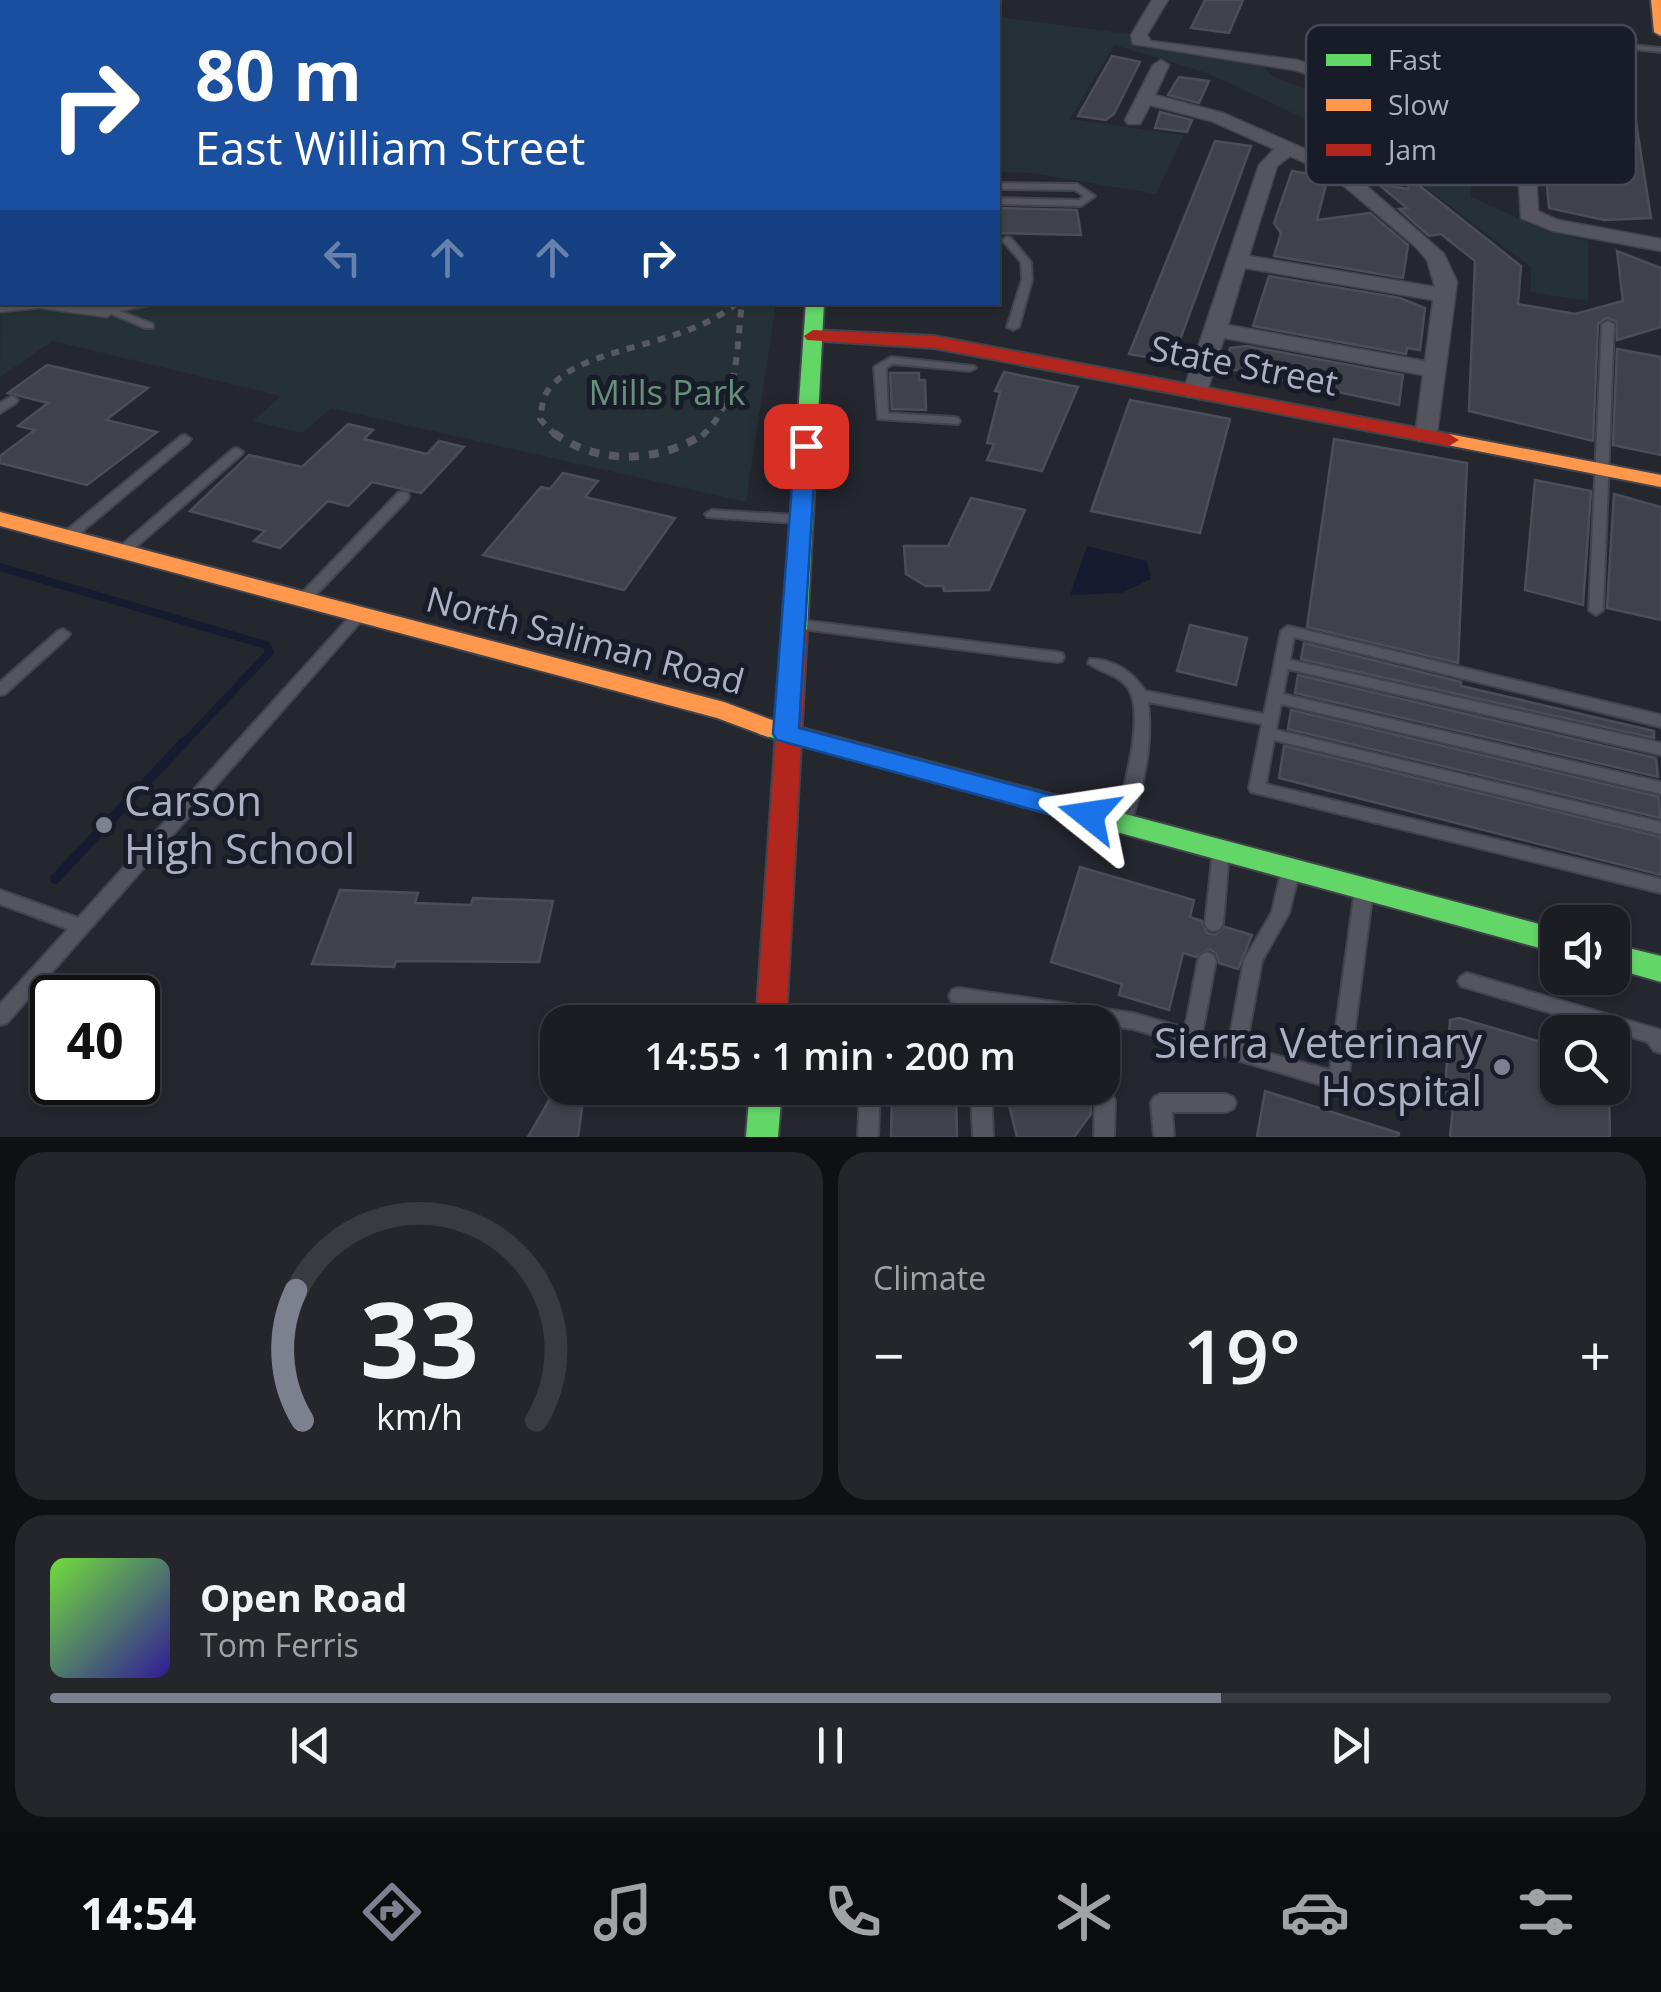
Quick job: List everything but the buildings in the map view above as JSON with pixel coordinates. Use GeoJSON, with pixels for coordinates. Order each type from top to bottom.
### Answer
{"type":"FeatureCollection","features":[{"type":"Feature","properties":{"kind":"main road"},"geometry":{"type":"LineString","coordinates":[[1657,0],[1661,32]]}},
{"type":"Feature","properties":{"kind":"main road"},"geometry":{"type":"LineString","coordinates":[[772,1005],[815,305]]}},
{"type":"Feature","properties":{"kind":"main road","name":"State Street"},"geometry":{"type":"LineString","coordinates":[[813,336],[934,342],[1661,480]]}},
{"type":"Feature","properties":{"kind":"main road","name":"North Saliman Road"},"geometry":{"type":"LineString","coordinates":[[0,519],[724,712],[786,734],[1540,937]]}},
{"type":"Feature","properties":{"kind":"main road"},"geometry":{"type":"LineString","coordinates":[[1630,961],[1661,969]]}},
{"type":"Feature","properties":{"kind":"main road"},"geometry":{"type":"LineString","coordinates":[[762,1137],[765,1105]]}},
{"type":"Feature","properties":{"kind":"street"},"geometry":{"type":"LineString","coordinates":[[1160,0],[1140,41],[1156,47],[1306,69]]}},
{"type":"Feature","properties":{"kind":"street"},"geometry":{"type":"LineString","coordinates":[[1134,120],[1160,66]]}},
{"type":"Feature","properties":{"kind":"street"},"geometry":{"type":"LineString","coordinates":[[1145,98],[1217,117],[1306,154]]}},
{"type":"Feature","properties":{"kind":"street"},"geometry":{"type":"LineString","coordinates":[[1195,392],[1268,165],[1277,154],[1294,148]]}},
{"type":"Feature","properties":{"kind":"street"},"geometry":{"type":"LineString","coordinates":[[1355,185],[1423,243],[1444,271],[1428,436]]}},
{"type":"Feature","properties":{"kind":"street"},"geometry":{"type":"LineString","coordinates":[[1527,185],[1528,214],[1553,225],[1661,245]]}},
{"type":"Feature","properties":{"kind":"street"},"geometry":{"type":"LineString","coordinates":[[1239,261],[1444,295]]}},
{"type":"Feature","properties":{"kind":"street"},"geometry":{"type":"LineString","coordinates":[[64,305],[107,310]]}},
{"type":"Feature","properties":{"kind":"street"},"geometry":{"type":"LineString","coordinates":[[1216,330],[1436,370]]}},
{"type":"Feature","properties":{"kind":"lane"},"geometry":{"type":"LineString","coordinates":[[1636,47],[1661,50]]}},
{"type":"Feature","properties":{"kind":"lane"},"geometry":{"type":"LineString","coordinates":[[1000,186],[1077,187],[1090,196],[1081,203],[1000,201]]}},
{"type":"Feature","properties":{"kind":"lane"},"geometry":{"type":"LineString","coordinates":[[1007,240],[1026,262],[1028,280],[1013,327]]}},
{"type":"Feature","properties":{"kind":"lane"},"geometry":{"type":"LineString","coordinates":[[107,310],[140,305]]}},
{"type":"Feature","properties":{"kind":"lane"},"geometry":{"type":"LineString","coordinates":[[107,310],[150,326]]}},
{"type":"Feature","properties":{"kind":"lane"},"geometry":{"type":"LineString","coordinates":[[1596,610],[1608,324]]}},
{"type":"Feature","properties":{"kind":"lane"},"geometry":{"type":"LineString","coordinates":[[954,421],[882,416],[880,367],[901,360],[970,368]]}},
{"type":"Feature","properties":{"kind":"lane"},"geometry":{"type":"LineString","coordinates":[[0,409],[12,400]]}},
{"type":"Feature","properties":{"kind":"lane"},"geometry":{"type":"LineString","coordinates":[[68,538],[185,439]]}},
{"type":"Feature","properties":{"kind":"lane"},"geometry":{"type":"LineString","coordinates":[[122,552],[237,452]]}},
{"type":"Feature","properties":{"kind":"lane"},"geometry":{"type":"LineString","coordinates":[[302,601],[403,496]]}},
{"type":"Feature","properties":{"kind":"lane"},"geometry":{"type":"LineString","coordinates":[[712,514],[800,520]]}},
{"type":"Feature","properties":{"kind":"lane"},"geometry":{"type":"LineString","coordinates":[[0,1016],[358,616]]}},
{"type":"Feature","properties":{"kind":"lane"},"geometry":{"type":"LineString","coordinates":[[793,625],[1057,657]]}},
{"type":"Feature","properties":{"kind":"lane"},"geometry":{"type":"LineString","coordinates":[[1661,721],[1288,632],[1257,788],[1661,886]]}},
{"type":"Feature","properties":{"kind":"lane"},"geometry":{"type":"LineString","coordinates":[[0,690],[63,634]]}},
{"type":"Feature","properties":{"kind":"lane"},"geometry":{"type":"LineString","coordinates":[[1282,662],[1661,749]]}},
{"type":"Feature","properties":{"kind":"lane"},"geometry":{"type":"LineString","coordinates":[[1095,663],[1125,676],[1139,695],[1138,758],[1122,824]]}},
{"type":"Feature","properties":{"kind":"lane"},"geometry":{"type":"LineString","coordinates":[[1139,695],[1661,828]]}},
{"type":"Feature","properties":{"kind":"lane"},"geometry":{"type":"LineString","coordinates":[[1274,698],[1661,788]]}},
{"type":"Feature","properties":{"kind":"lane"},"geometry":{"type":"LineString","coordinates":[[1214,924],[1221,851]]}},
{"type":"Feature","properties":{"kind":"lane"},"geometry":{"type":"LineString","coordinates":[[1236,1052],[1254,960],[1280,912],[1291,870]]}},
{"type":"Feature","properties":{"kind":"lane"},"geometry":{"type":"LineString","coordinates":[[958,996],[1134,1021],[1338,1081],[1364,889]]}},
{"type":"Feature","properties":{"kind":"lane"},"geometry":{"type":"LineString","coordinates":[[0,897],[81,926]]}},
{"type":"Feature","properties":{"kind":"lane"},"geometry":{"type":"LineString","coordinates":[[1192,1039],[1207,960]]}},
{"type":"Feature","properties":{"kind":"lane"},"geometry":{"type":"LineString","coordinates":[[1467,981],[1654,1036],[1661,1044]]}},
{"type":"Feature","properties":{"kind":"lane"},"geometry":{"type":"LineString","coordinates":[[1164,1137],[1160,1103],[1226,1103]]}},
{"type":"Feature","properties":{"kind":"lane"},"geometry":{"type":"LineString","coordinates":[[868,1137],[869,1105]]}},
{"type":"Feature","properties":{"kind":"lane"},"geometry":{"type":"LineString","coordinates":[[982,1105],[984,1137]]}},
{"type":"Feature","properties":{"kind":"lane"},"geometry":{"type":"LineString","coordinates":[[1104,1137],[1105,1105]]}},
{"type":"Feature","properties":{"kind":"green space"},"geometry":{"type":"Polygon","coordinates":[[[1000,17],[1129,34],[1131,40],[1151,48],[1262,64],[1272,76],[1306,90],[1306,119],[1207,73],[1114,45],[1070,119],[1184,135],[1156,194],[1030,173],[1000,172],[1000,17]]]}},
{"type":"Feature","properties":{"kind":"green space"},"geometry":{"type":"Polygon","coordinates":[[[1422,185],[1472,185],[1471,197],[1545,230],[1588,241],[1588,301],[1531,292],[1531,267],[1422,185]]]}},
{"type":"Feature","properties":{"kind":"green space","name":"Mills Park"},"geometry":{"type":"Polygon","coordinates":[[[1,305],[776,305],[746,502],[331,408],[302,433],[253,421],[281,396],[53,341],[0,377],[1,305]]]}},
{"type":"Feature","properties":{"kind":"water"},"geometry":{"type":"Polygon","coordinates":[[[1087,546],[1147,561],[1151,579],[1121,593],[1070,595],[1087,546]]]}},
{"type":"Feature","properties":{"kind":"waterway"},"geometry":{"type":"LineString","coordinates":[[0,567],[266,645],[270,652],[182,745]]}},
{"type":"Feature","properties":{"kind":"waterway"},"geometry":{"type":"LineString","coordinates":[[55,879],[184,742]]}},
{"type":"Feature","properties":{"kind":"railway"},"geometry":{"type":"LineString","coordinates":[[556,436],[540,419],[547,392],[565,374],[610,354],[691,329],[734,305]]}},
{"type":"Feature","properties":{"kind":"railway"},"geometry":{"type":"LineString","coordinates":[[704,433],[730,391],[742,305]]}},
{"type":"Feature","properties":{"kind":"railway"},"geometry":{"type":"LineString","coordinates":[[554,433],[590,451],[629,457],[669,450],[704,433]]}},
{"type":"Feature","properties":{"kind":"traffic: fast"},"geometry":{"type":"LineString","coordinates":[[795,630],[815,305]]}},
{"type":"Feature","properties":{"kind":"traffic: fast"},"geometry":{"type":"LineString","coordinates":[[768,728],[1540,936]]}},
{"type":"Feature","properties":{"kind":"traffic: fast"},"geometry":{"type":"LineString","coordinates":[[1630,961],[1661,969]]}},
{"type":"Feature","properties":{"kind":"traffic: fast"},"geometry":{"type":"LineString","coordinates":[[762,1137],[765,1105]]}},
{"type":"Feature","properties":{"kind":"traffic: slow"},"geometry":{"type":"LineString","coordinates":[[1657,0],[1661,32]]}},
{"type":"Feature","properties":{"kind":"traffic: slow"},"geometry":{"type":"LineString","coordinates":[[1449,440],[1661,481]]}},
{"type":"Feature","properties":{"kind":"traffic: slow"},"geometry":{"type":"LineString","coordinates":[[0,519],[724,711],[768,728]]}},
{"type":"Feature","properties":{"kind":"traffic: jam"},"geometry":{"type":"LineString","coordinates":[[813,336],[934,342],[1449,440]]}},
{"type":"Feature","properties":{"kind":"traffic: jam"},"geometry":{"type":"LineString","coordinates":[[772,1005],[795,630]]}},
{"type":"Feature","properties":{"kind":"place","name":"Carson High School"},"geometry":{"type":"Point","coordinates":[104,825]}},
{"type":"Feature","properties":{"kind":"place","name":"Sierra Veterinary Hospital"},"geometry":{"type":"Point","coordinates":[1502,1067]}},
{"type":"Feature","properties":{"kind":"route"},"geometry":{"type":"LineString","coordinates":[[806,446],[786,734],[1089,815]]}}]}
